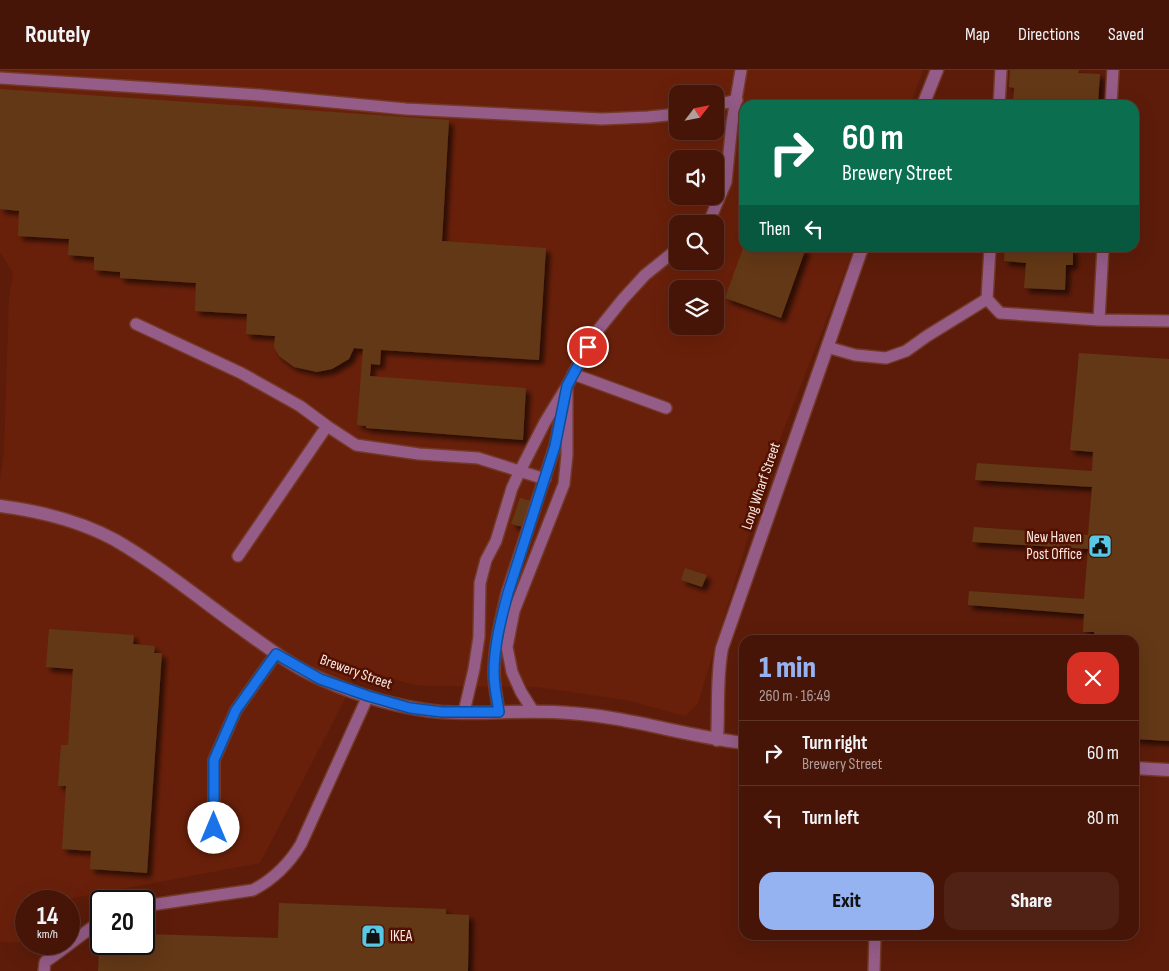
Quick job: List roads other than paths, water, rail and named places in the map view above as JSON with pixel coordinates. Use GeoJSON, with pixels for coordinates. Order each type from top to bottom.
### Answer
{"type":"FeatureCollection","features":[{"type":"Feature","properties":{"kind":"street"},"geometry":{"type":"LineString","coordinates":[[925,100],[937,70]]}},
{"type":"Feature","properties":{"kind":"street","name":"Long Wharf Street"},"geometry":{"type":"LineString","coordinates":[[717,740],[718,667],[722,648],[861,252]]}},
{"type":"Feature","properties":{"kind":"street","name":"Brewery Street"},"geometry":{"type":"LineString","coordinates":[[0,506],[27,510],[80,524],[113,540],[144,558],[276,654],[320,679],[368,696],[410,708],[442,712],[568,712],[614,717],[717,740],[739,742]]}},
{"type":"Feature","properties":{"kind":"street"},"geometry":{"type":"LineString","coordinates":[[1139,768],[1169,770]]}},
{"type":"Feature","properties":{"kind":"lane"},"geometry":{"type":"LineString","coordinates":[[713,215],[726,182],[730,137],[742,70]]}},
{"type":"Feature","properties":{"kind":"lane"},"geometry":{"type":"LineString","coordinates":[[998,100],[1001,70]]}},
{"type":"Feature","properties":{"kind":"lane"},"geometry":{"type":"LineString","coordinates":[[1111,100],[1113,70]]}},
{"type":"Feature","properties":{"kind":"lane"},"geometry":{"type":"LineString","coordinates":[[0,78],[259,95],[406,109],[602,119],[669,115]]}},
{"type":"Feature","properties":{"kind":"lane"},"geometry":{"type":"LineString","coordinates":[[724,103],[737,100]]}},
{"type":"Feature","properties":{"kind":"lane"},"geometry":{"type":"LineString","coordinates":[[987,300],[990,252]]}},
{"type":"Feature","properties":{"kind":"lane"},"geometry":{"type":"LineString","coordinates":[[1099,320],[1103,252]]}},
{"type":"Feature","properties":{"kind":"lane"},"geometry":{"type":"LineString","coordinates":[[464,712],[474,669],[478,637],[480,583],[486,560],[496,541],[512,488],[545,422],[567,386],[594,335],[645,275],[669,255]]}},
{"type":"Feature","properties":{"kind":"lane"},"geometry":{"type":"LineString","coordinates":[[827,347],[854,355],[886,358],[906,350],[987,300]]}},
{"type":"Feature","properties":{"kind":"lane"},"geometry":{"type":"LineString","coordinates":[[987,300],[1000,312],[1099,320],[1169,321]]}},
{"type":"Feature","properties":{"kind":"lane"},"geometry":{"type":"LineString","coordinates":[[136,324],[241,373],[300,406],[356,445],[419,454],[478,458],[545,479]]}},
{"type":"Feature","properties":{"kind":"lane"},"geometry":{"type":"LineString","coordinates":[[573,374],[666,408]]}},
{"type":"Feature","properties":{"kind":"lane"},"geometry":{"type":"LineString","coordinates":[[499,712],[494,673],[498,636],[508,593],[555,446],[567,386]]}},
{"type":"Feature","properties":{"kind":"lane"},"geometry":{"type":"LineString","coordinates":[[533,711],[521,692],[512,672],[507,647],[514,611],[564,484],[567,455],[567,386]]}},
{"type":"Feature","properties":{"kind":"lane"},"geometry":{"type":"LineString","coordinates":[[238,556],[327,426]]}},
{"type":"Feature","properties":{"kind":"lane"},"geometry":{"type":"LineString","coordinates":[[214,846],[214,760],[236,710],[276,654]]}},
{"type":"Feature","properties":{"kind":"lane"},"geometry":{"type":"LineString","coordinates":[[155,904],[253,890],[275,876],[292,858],[301,844],[368,696]]}},
{"type":"Feature","properties":{"kind":"lane"},"geometry":{"type":"LineString","coordinates":[[44,971],[45,962],[67,948],[90,929]]}},
{"type":"Feature","properties":{"kind":"lane"},"geometry":{"type":"LineString","coordinates":[[874,971],[875,940]]}},
{"type":"Feature","properties":{"kind":"place","name":"New Haven Post Office"},"geometry":{"type":"Point","coordinates":[1100,546]}},
{"type":"Feature","properties":{"kind":"place","name":"IKEA"},"geometry":{"type":"Point","coordinates":[373,936]}}]}
